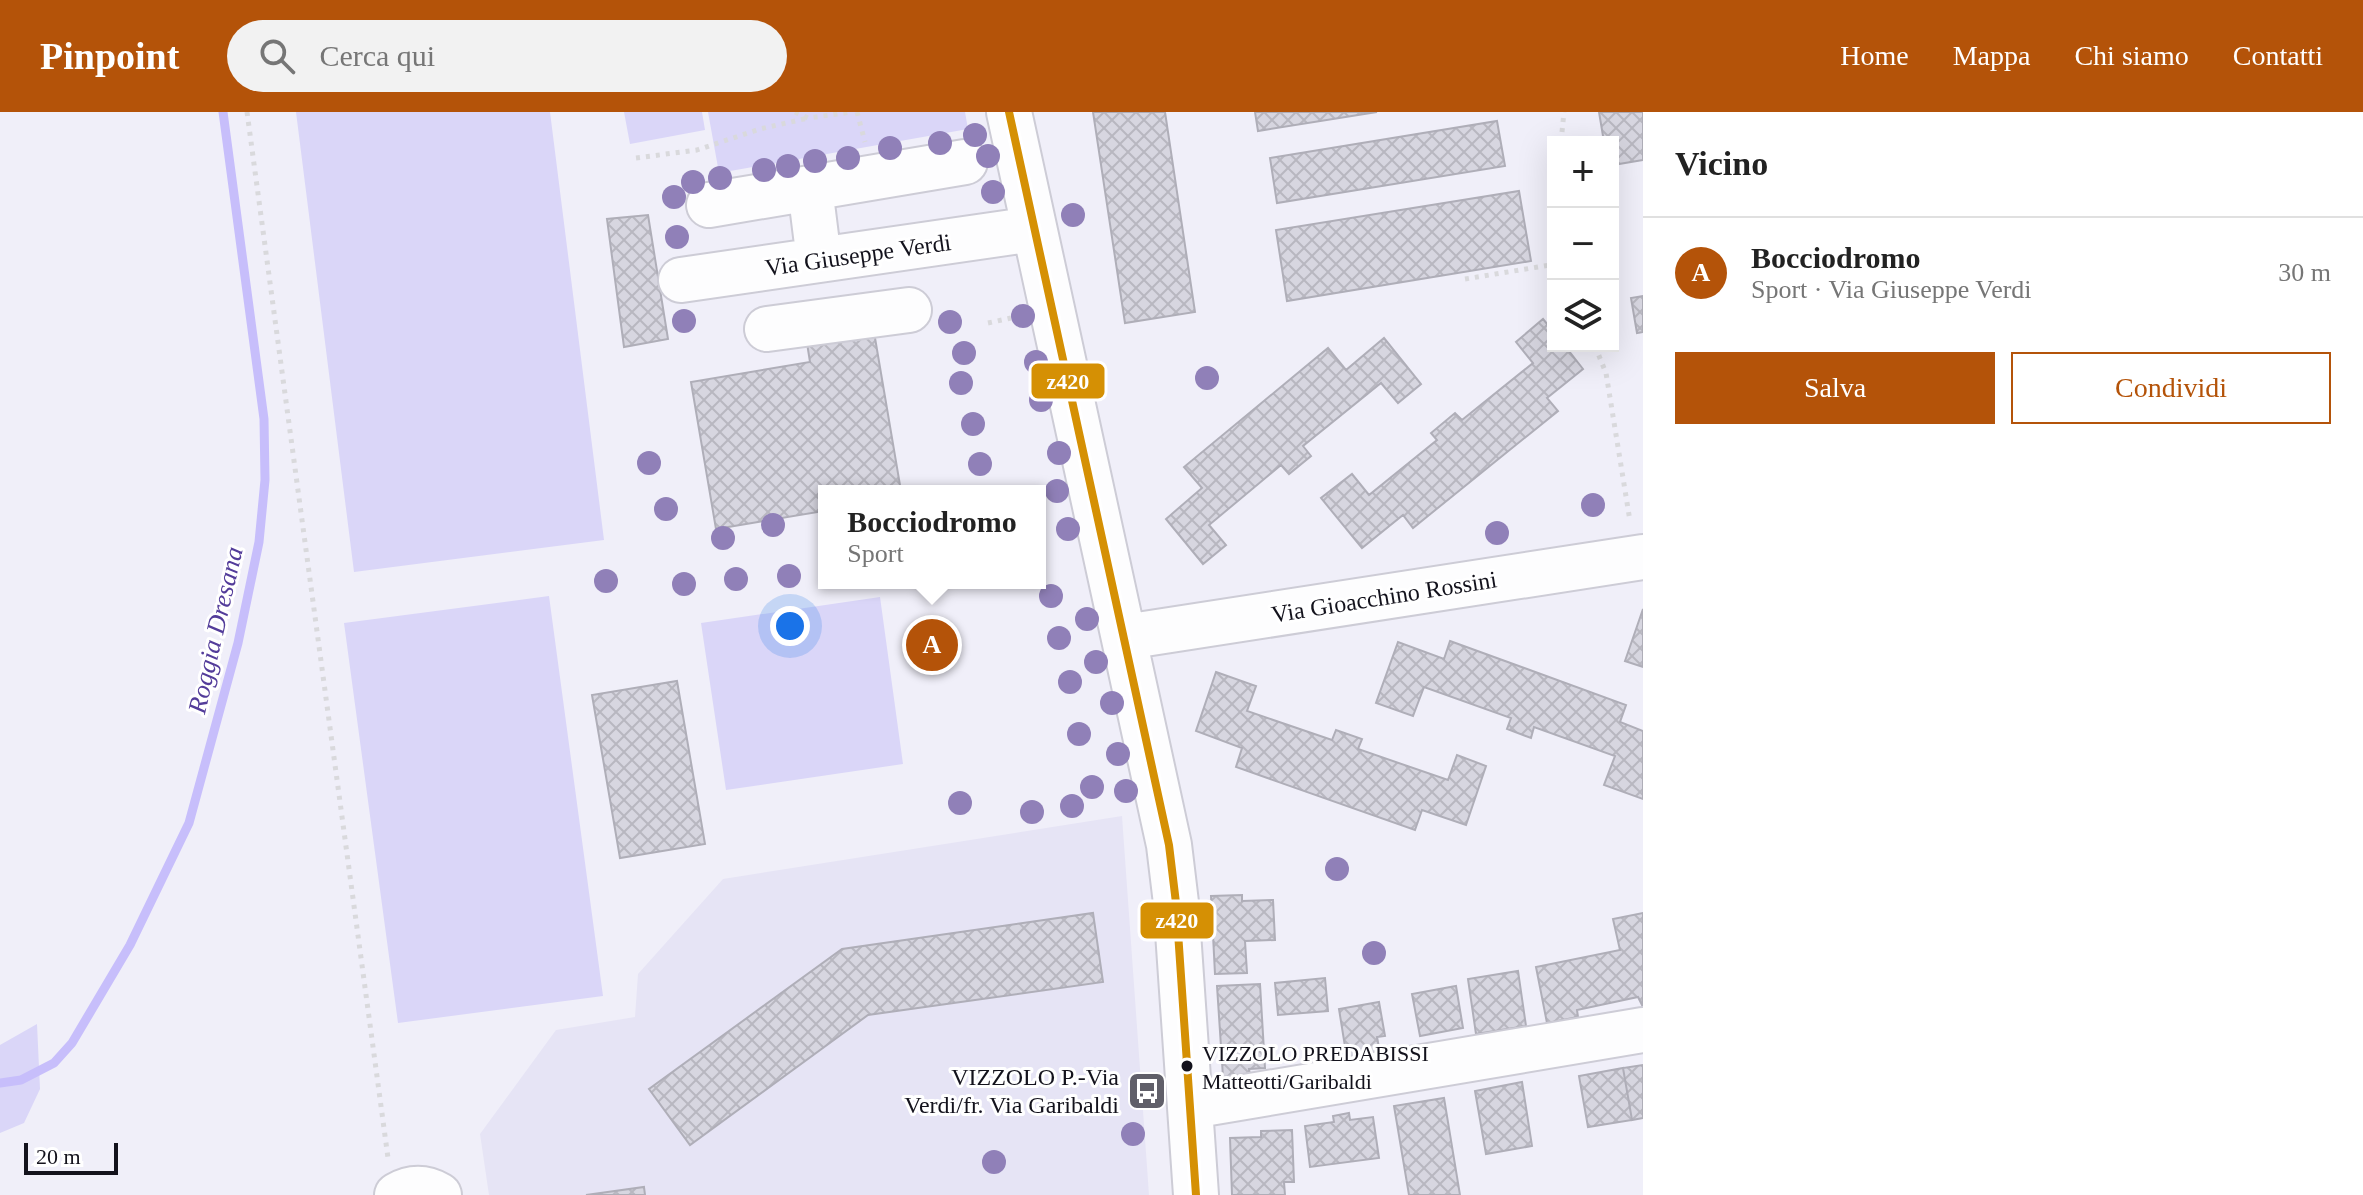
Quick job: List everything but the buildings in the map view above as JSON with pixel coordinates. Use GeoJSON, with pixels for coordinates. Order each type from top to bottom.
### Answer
{"type":"FeatureCollection","features":[{"type":"Feature","properties":{"kind":"street"},"geometry":{"type":"LineString","coordinates":[[1009,112],[1125,637],[1173,873],[1196,1195]]}},
{"type":"Feature","properties":{"kind":"street"},"geometry":{"type":"LineString","coordinates":[[709,205],[965,162]]}},
{"type":"Feature","properties":{"kind":"street"},"geometry":{"type":"LineString","coordinates":[[810,188],[819,260]]}},
{"type":"Feature","properties":{"kind":"street","name":"Via Giuseppe Verdi"},"geometry":{"type":"LineString","coordinates":[[681,280],[1034,229]]}},
{"type":"Feature","properties":{"kind":"street"},"geometry":{"type":"LineString","coordinates":[[767,329],[909,310]]}},
{"type":"Feature","properties":{"kind":"street","name":"Via Gioacchino Rossini"},"geometry":{"type":"LineString","coordinates":[[1125,637],[1637,544]]}},
{"type":"Feature","properties":{"kind":"street"},"geometry":{"type":"LineString","coordinates":[[1191,1106],[1643,1030]]}},
{"type":"Feature","properties":{"kind":"street"},"geometry":{"type":"LineString","coordinates":[[393,1179],[413,1189],[424,1189],[439,1195]]}},
{"type":"Feature","properties":{"kind":"path"},"geometry":{"type":"LineString","coordinates":[[247,112],[393,1179]]}},
{"type":"Feature","properties":{"kind":"path"},"geometry":{"type":"LineString","coordinates":[[795,112],[808,118]]}},
{"type":"Feature","properties":{"kind":"path"},"geometry":{"type":"LineString","coordinates":[[636,158],[697,150],[760,129],[852,112]]}},
{"type":"Feature","properties":{"kind":"path"},"geometry":{"type":"LineString","coordinates":[[1562,136],[1564,112]]}},
{"type":"Feature","properties":{"kind":"path"},"geometry":{"type":"LineString","coordinates":[[1465,279],[1547,269]]}},
{"type":"Feature","properties":{"kind":"path"},"geometry":{"type":"LineString","coordinates":[[988,323],[1011,318]]}},
{"type":"Feature","properties":{"kind":"path"},"geometry":{"type":"LineString","coordinates":[[1597,352],[1606,373],[1637,544]]}},
{"type":"Feature","properties":{"kind":"shaded area"},"geometry":{"type":"Polygon","coordinates":[[[296,112],[550,112],[604,540],[354,572],[296,112]]]}},
{"type":"Feature","properties":{"kind":"shaded area"},"geometry":{"type":"Polygon","coordinates":[[[624,112],[702,112],[705,130],[630,144],[624,112]]]}},
{"type":"Feature","properties":{"kind":"shaded area"},"geometry":{"type":"Polygon","coordinates":[[[708,112],[965,112],[968,129],[719,173],[708,112]]]}},
{"type":"Feature","properties":{"kind":"shaded area"},"geometry":{"type":"Polygon","coordinates":[[[549,596],[603,996],[398,1023],[344,623],[549,596]]]}},
{"type":"Feature","properties":{"kind":"shaded area"},"geometry":{"type":"Polygon","coordinates":[[[880,597],[903,764],[726,790],[701,623],[880,597]]]}},
{"type":"Feature","properties":{"kind":"shaded area"},"geometry":{"type":"Polygon","coordinates":[[[1122,816],[1149,1195],[489,1195],[480,1134],[556,1030],[635,1017],[638,974],[723,879],[1122,816]]]}},
{"type":"Feature","properties":{"kind":"shaded area"},"geometry":{"type":"Polygon","coordinates":[[[37,1024],[40,1089],[24,1123],[0,1133],[0,1045],[37,1024]]]}},
{"type":"Feature","properties":{"kind":"waterway","name":"Roggia Dresana"},"geometry":{"type":"LineString","coordinates":[[0,1083],[21,1080],[54,1063],[72,1043],[130,945],[189,823],[238,643],[259,542],[265,480],[264,419],[223,112]]}},
{"type":"Feature","properties":{"kind":"transit line","name":"z420"},"geometry":{"type":"LineString","coordinates":[[1009,112],[1169,845],[1176,903],[1196,1195]]}},
{"type":"Feature","properties":{"kind":"place","name":"Bocciodromo"},"geometry":{"type":"Point","coordinates":[932,645]}},
{"type":"Feature","properties":{"kind":"place","name":"VIZZOLO PREDABISSI Matteotti/Garibaldi"},"geometry":{"type":"Point","coordinates":[1187,1066]}},
{"type":"Feature","properties":{"kind":"place","name":"VIZZOLO P.-Via Verdi/fr. Via Garibaldi"},"geometry":{"type":"Point","coordinates":[1147,1091]}}]}
